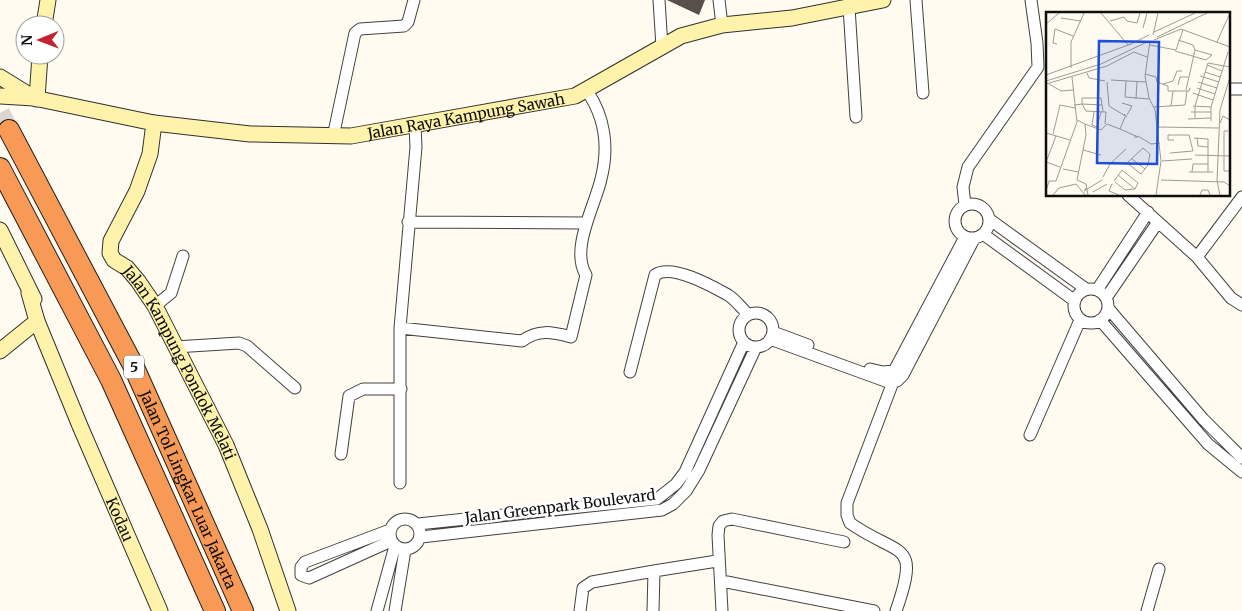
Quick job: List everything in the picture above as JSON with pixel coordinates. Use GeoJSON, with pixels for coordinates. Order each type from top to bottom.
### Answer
{"type":"FeatureCollection","features":[{"type":"Feature","properties":{"kind":"highway","name":"Jalan Tol Lingkar Luar Jakarta"},"geometry":{"type":"LineString","coordinates":[[9,130],[133,365],[243,611]]}},
{"type":"Feature","properties":{"kind":"highway","name":"Jalan Tol Lingkar Luar Jakarta"},"geometry":{"type":"LineString","coordinates":[[0,168],[111,380],[215,611]]}},
{"type":"Feature","properties":{"kind":"street"},"geometry":{"type":"LineString","coordinates":[[46,15],[48,0]]}},
{"type":"Feature","properties":{"kind":"street"},"geometry":{"type":"LineString","coordinates":[[333,137],[355,34],[360,29],[404,26],[408,22],[414,0]]}},
{"type":"Feature","properties":{"kind":"street"},"geometry":{"type":"LineString","coordinates":[[659,0],[662,46]]}},
{"type":"Feature","properties":{"kind":"street"},"geometry":{"type":"LineString","coordinates":[[719,0],[722,25]]}},
{"type":"Feature","properties":{"kind":"street","name":"Jalan Raya Kampung Sawah"},"geometry":{"type":"LineString","coordinates":[[0,96],[36,98],[154,123],[250,134],[333,137],[415,126],[575,96],[587,91],[681,36],[722,25],[792,18],[851,4],[883,0]]}},
{"type":"Feature","properties":{"kind":"street"},"geometry":{"type":"LineString","coordinates":[[916,0],[923,93]]}},
{"type":"Feature","properties":{"kind":"street"},"geometry":{"type":"LineString","coordinates":[[965,205],[963,187],[968,167],[1038,67],[1031,0]]}},
{"type":"Feature","properties":{"kind":"street"},"geometry":{"type":"LineString","coordinates":[[851,4],[856,117]]}},
{"type":"Feature","properties":{"kind":"street"},"geometry":{"type":"LineString","coordinates":[[36,98],[39,65]]}},
{"type":"Feature","properties":{"kind":"street","name":"Jalan Raya Kampung Sawah"},"geometry":{"type":"LineString","coordinates":[[0,77],[36,98]]}},
{"type":"Feature","properties":{"kind":"street"},"geometry":{"type":"LineString","coordinates":[[400,328],[522,341],[532,334],[543,331],[571,337],[586,275],[581,268],[586,223],[602,173],[604,137],[598,107],[587,91]]}},
{"type":"Feature","properties":{"kind":"street","name":"Jalan Kampung Pondok Melati"},"geometry":{"type":"LineString","coordinates":[[154,123],[150,154],[137,191],[111,241],[110,253],[114,260],[127,268],[138,281],[154,306],[226,445],[260,530],[288,611]]}},
{"type":"Feature","properties":{"kind":"street"},"geometry":{"type":"LineString","coordinates":[[400,482],[400,328],[416,147],[415,126]]}},
{"type":"Feature","properties":{"kind":"street"},"geometry":{"type":"LineString","coordinates":[[1132,196],[1198,257],[1231,298],[1242,305]]}},
{"type":"Feature","properties":{"kind":"street"},"geometry":{"type":"LineString","coordinates":[[1198,257],[1242,197]]}},
{"type":"Feature","properties":{"kind":"street"},"geometry":{"type":"LineString","coordinates":[[1075,301],[974,237],[956,229],[957,212],[965,205],[980,206],[989,219],[1099,296],[1203,419],[1242,458]]}},
{"type":"Feature","properties":{"kind":"street"},"geometry":{"type":"LineString","coordinates":[[1153,217],[1099,296],[1100,320],[1208,444],[1242,472]]}},
{"type":"Feature","properties":{"kind":"street"},"geometry":{"type":"LineString","coordinates":[[771,336],[872,370],[882,372],[894,371],[974,237],[988,227],[989,219]]}},
{"type":"Feature","properties":{"kind":"street"},"geometry":{"type":"LineString","coordinates":[[408,222],[586,223]]}},
{"type":"Feature","properties":{"kind":"street","name":"Kodau"},"geometry":{"type":"LineString","coordinates":[[0,230],[4,249],[46,318],[78,399],[80,426]]}},
{"type":"Feature","properties":{"kind":"street"},"geometry":{"type":"LineString","coordinates":[[896,611],[907,576],[908,562],[902,552],[850,523],[847,515],[847,503],[893,382],[903,375],[974,237]]}},
{"type":"Feature","properties":{"kind":"street"},"geometry":{"type":"LineString","coordinates":[[154,306],[171,293],[183,256]]}},
{"type":"Feature","properties":{"kind":"street"},"geometry":{"type":"LineString","coordinates":[[630,372],[655,275],[661,271],[669,270],[682,274],[729,296],[748,314]]}},
{"type":"Feature","properties":{"kind":"street","name":"Kodau"},"geometry":{"type":"LineString","coordinates":[[30,293],[37,321],[160,611]]}},
{"type":"Feature","properties":{"kind":"street"},"geometry":{"type":"LineString","coordinates":[[1099,296],[1079,294],[1074,308],[1080,320],[1088,323],[1100,320]]}},
{"type":"Feature","properties":{"kind":"street"},"geometry":{"type":"LineString","coordinates":[[760,313],[770,320],[771,336],[764,345],[756,347],[744,342],[738,332],[740,322],[748,314],[760,313]]}},
{"type":"Feature","properties":{"kind":"street"},"geometry":{"type":"LineString","coordinates":[[1030,435],[1080,320]]}},
{"type":"Feature","properties":{"kind":"street"},"geometry":{"type":"LineString","coordinates":[[0,352],[37,321]]}},
{"type":"Feature","properties":{"kind":"street"},"geometry":{"type":"LineString","coordinates":[[771,336],[893,382]]}},
{"type":"Feature","properties":{"kind":"street","name":"Jalan Greenpark Boulevard"},"geometry":{"type":"LineString","coordinates":[[418,524],[658,498],[666,493],[685,472],[744,342]]}},
{"type":"Feature","properties":{"kind":"street"},"geometry":{"type":"LineString","coordinates":[[175,346],[239,343],[247,346],[295,388]]}},
{"type":"Feature","properties":{"kind":"street","name":"Jalan Greenpark Boulevard"},"geometry":{"type":"LineString","coordinates":[[421,537],[662,510],[674,504],[686,491],[699,470],[756,347]]}},
{"type":"Feature","properties":{"kind":"street"},"geometry":{"type":"LineString","coordinates":[[341,454],[349,396],[363,389],[401,389]]}},
{"type":"Feature","properties":{"kind":"street"},"geometry":{"type":"LineString","coordinates":[[395,542],[309,578],[300,576],[301,567],[306,562],[395,542],[415,546],[421,537],[418,524],[411,519],[402,518],[394,522],[395,542],[395,611]]}},
{"type":"Feature","properties":{"kind":"street"},"geometry":{"type":"LineString","coordinates":[[467,518],[469,531]]}},
{"type":"Feature","properties":{"kind":"street"},"geometry":{"type":"LineString","coordinates":[[722,611],[722,580],[718,561],[719,526],[723,521],[732,519],[844,542]]}},
{"type":"Feature","properties":{"kind":"street"},"geometry":{"type":"LineString","coordinates":[[377,611],[395,542]]}},
{"type":"Feature","properties":{"kind":"street"},"geometry":{"type":"LineString","coordinates":[[580,611],[583,588],[592,582],[718,561]]}},
{"type":"Feature","properties":{"kind":"street"},"geometry":{"type":"LineString","coordinates":[[1147,611],[1159,569]]}},
{"type":"Feature","properties":{"kind":"street"},"geometry":{"type":"LineString","coordinates":[[653,611],[654,571]]}},
{"type":"Feature","properties":{"kind":"street"},"geometry":{"type":"LineString","coordinates":[[722,580],[874,611]]}},
{"type":"Feature","properties":{"kind":"building"},"geometry":{"type":"Polygon","coordinates":[[[667,0],[705,0],[699,15],[667,0]]]}},
{"type":"Feature","properties":{"kind":"tunnel"},"geometry":{"type":"LineString","coordinates":[[0,113],[9,130]]}}]}
